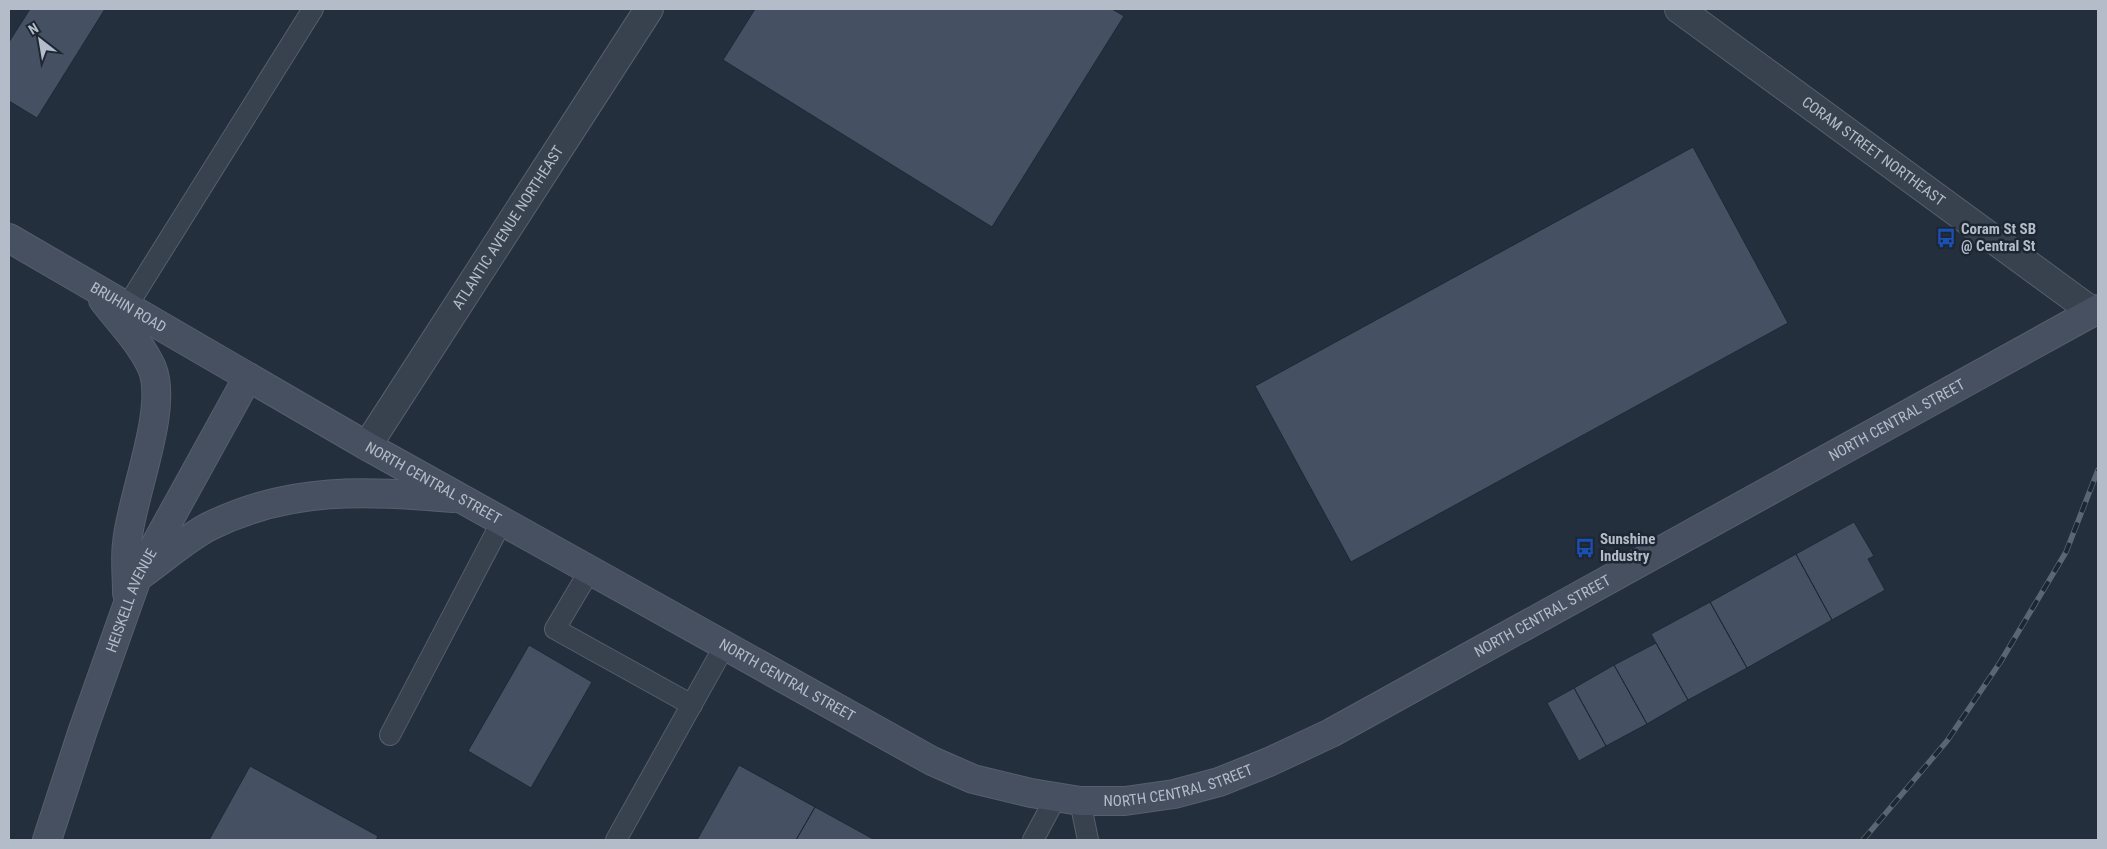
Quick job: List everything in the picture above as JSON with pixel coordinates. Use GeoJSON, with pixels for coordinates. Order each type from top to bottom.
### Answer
{"type":"FeatureCollection","features":[{"type":"Feature","properties":{"kind":"main road","name":"BRUHIN ROAD"},"geometry":{"type":"LineString","coordinates":[[9,238],[126,308],[248,377]]}},
{"type":"Feature","properties":{"kind":"main road"},"geometry":{"type":"LineString","coordinates":[[96,290],[142,351],[152,369],[156,390],[154,416],[127,543],[127,605]]}},
{"type":"Feature","properties":{"kind":"main road","name":"NORTH CENTRAL STREET"},"geometry":{"type":"LineString","coordinates":[[248,377],[367,446],[940,764],[973,779],[1068,799],[1125,801],[1174,794],[1227,778],[1269,762],[1331,733],[2095,310]]}},
{"type":"Feature","properties":{"kind":"main road","name":"HEISKELL AVENUE"},"geometry":{"type":"LineString","coordinates":[[47,840],[83,730],[137,578],[248,377]]}},
{"type":"Feature","properties":{"kind":"main road"},"geometry":{"type":"LineString","coordinates":[[137,578],[208,527],[244,511],[288,499],[331,493],[386,492],[463,499]]}},
{"type":"Feature","properties":{"kind":"street","name":"ATLANTIC AVENUE NORTHEAST"},"geometry":{"type":"LineString","coordinates":[[367,446],[649,9]]}},
{"type":"Feature","properties":{"kind":"street","name":"CORAM STREET NORTHEAST"},"geometry":{"type":"LineString","coordinates":[[1679,9],[2095,310]]}},
{"type":"Feature","properties":{"kind":"lane"},"geometry":{"type":"LineString","coordinates":[[126,308],[313,9]]}},
{"type":"Feature","properties":{"kind":"lane"},"geometry":{"type":"LineString","coordinates":[[390,735],[502,520]]}},
{"type":"Feature","properties":{"kind":"lane"},"geometry":{"type":"LineString","coordinates":[[590,570],[555,628],[692,705]]}},
{"type":"Feature","properties":{"kind":"lane"},"geometry":{"type":"LineString","coordinates":[[616,840],[725,645]]}},
{"type":"Feature","properties":{"kind":"lane"},"geometry":{"type":"LineString","coordinates":[[1033,840],[1068,799],[1088,840]]}},
{"type":"Feature","properties":{"kind":"building"},"geometry":{"type":"Polygon","coordinates":[[[30,9],[105,9],[37,118],[9,101],[9,42],[30,9]]]}},
{"type":"Feature","properties":{"kind":"building"},"geometry":{"type":"Polygon","coordinates":[[[755,9],[1112,9],[1124,16],[992,227],[723,60],[755,9]]]}},
{"type":"Feature","properties":{"kind":"building"},"geometry":{"type":"Polygon","coordinates":[[[1693,147],[1788,323],[1351,562],[1255,386],[1693,147]]]}},
{"type":"Feature","properties":{"kind":"building"},"geometry":{"type":"Polygon","coordinates":[[[1854,522],[1874,556],[1868,559],[1885,590],[1832,620],[1796,554],[1854,522]]]}},
{"type":"Feature","properties":{"kind":"building"},"geometry":{"type":"Polygon","coordinates":[[[1796,554],[1832,620],[1747,668],[1710,602],[1796,554]]]}},
{"type":"Feature","properties":{"kind":"building"},"geometry":{"type":"Polygon","coordinates":[[[1710,602],[1747,668],[1688,700],[1651,634],[1710,602]]]}},
{"type":"Feature","properties":{"kind":"building"},"geometry":{"type":"Polygon","coordinates":[[[1656,643],[1688,700],[1647,724],[1614,665],[1656,643]]]}},
{"type":"Feature","properties":{"kind":"building"},"geometry":{"type":"Polygon","coordinates":[[[529,645],[592,682],[531,788],[468,751],[529,645]]]}},
{"type":"Feature","properties":{"kind":"building"},"geometry":{"type":"Polygon","coordinates":[[[1614,665],[1647,724],[1606,746],[1574,688],[1614,665]]]}},
{"type":"Feature","properties":{"kind":"building"},"geometry":{"type":"Polygon","coordinates":[[[1574,688],[1606,746],[1579,761],[1547,703],[1574,688]]]}},
{"type":"Feature","properties":{"kind":"building"},"geometry":{"type":"Polygon","coordinates":[[[739,765],[815,807],[796,840],[697,840],[739,765]]]}},
{"type":"Feature","properties":{"kind":"building"},"geometry":{"type":"Polygon","coordinates":[[[250,766],[378,836],[376,840],[209,840],[250,766]]]}},
{"type":"Feature","properties":{"kind":"building"},"geometry":{"type":"Polygon","coordinates":[[[815,807],[875,840],[796,840],[815,807]]]}},
{"type":"Feature","properties":{"kind":"railway"},"geometry":{"type":"LineString","coordinates":[[1863,840],[1947,741],[2001,661],[2066,552],[2098,470]]}},
{"type":"Feature","properties":{"kind":"place","name":"Coram St SB @ Central St"},"geometry":{"type":"Point","coordinates":[1946,238]}},
{"type":"Feature","properties":{"kind":"place","name":"Sunshine Industry"},"geometry":{"type":"Point","coordinates":[1585,548]}}]}
